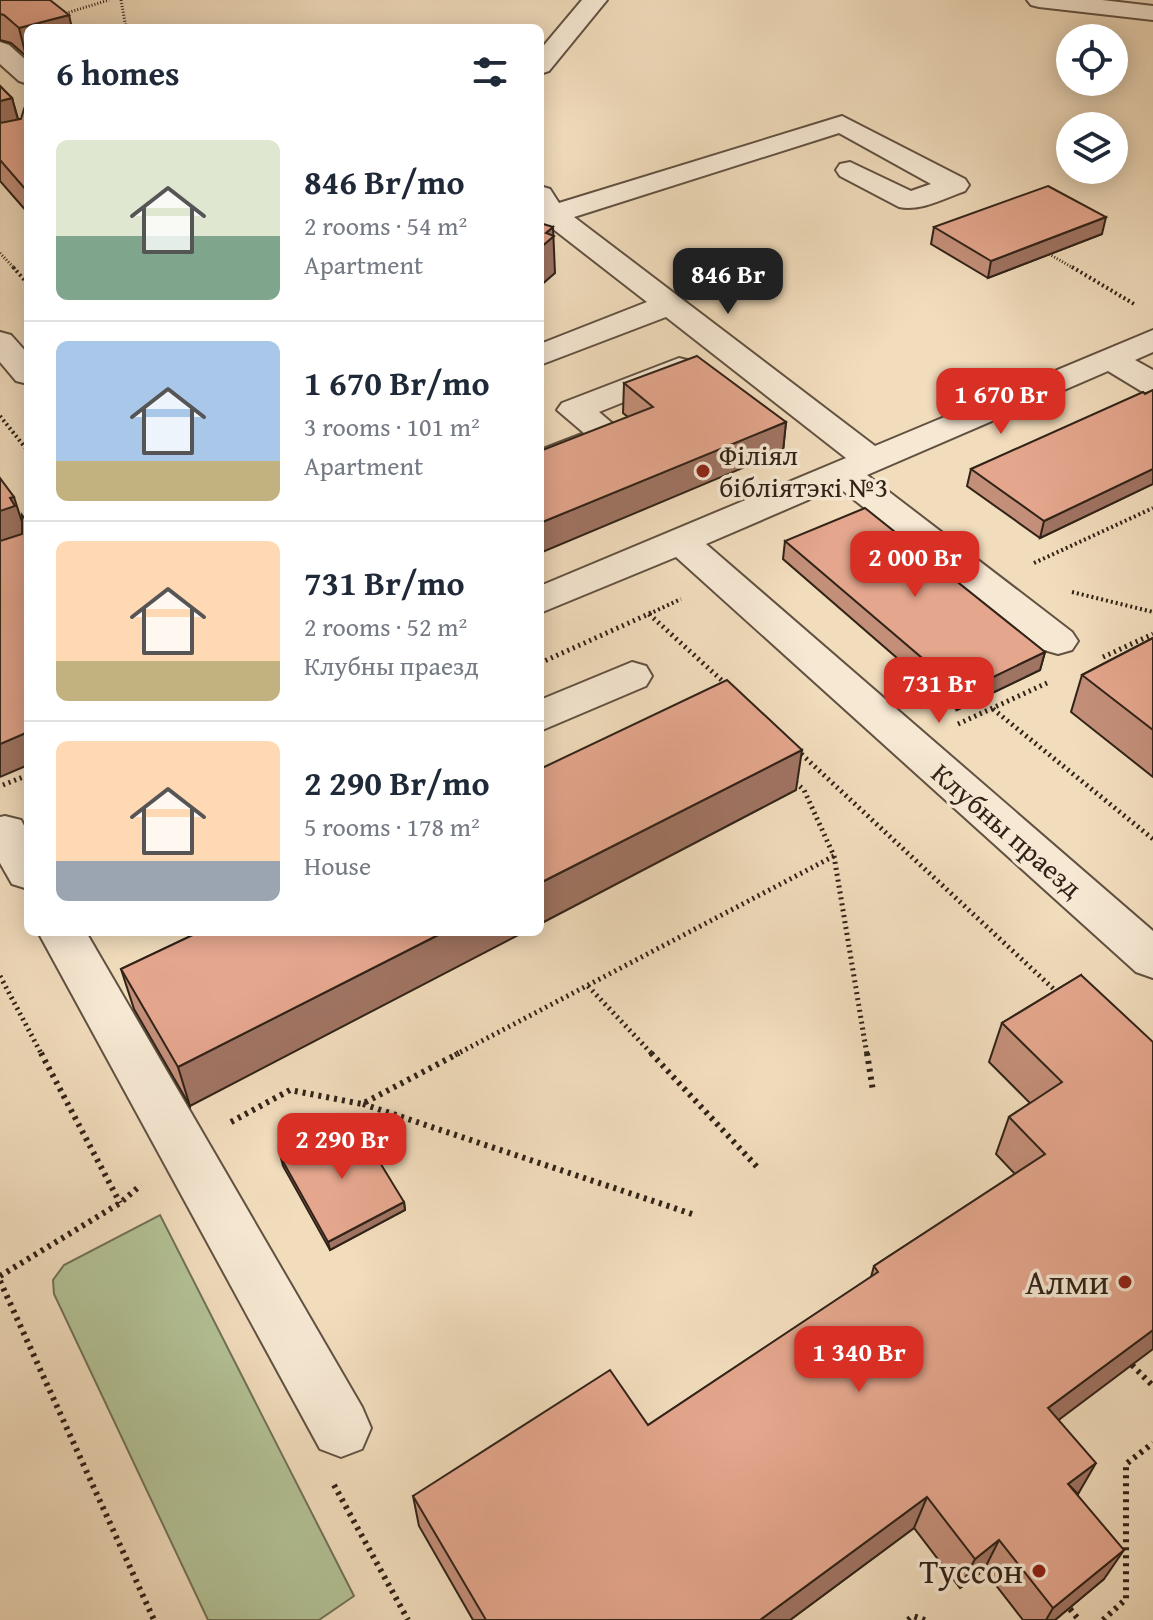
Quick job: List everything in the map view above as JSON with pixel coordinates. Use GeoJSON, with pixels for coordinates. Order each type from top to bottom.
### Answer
{"type":"FeatureCollection","features":[{"type":"Feature","properties":{"kind":"street"},"geometry":{"type":"LineString","coordinates":[[544,61],[595,0]]}},
{"type":"Feature","properties":{"kind":"street"},"geometry":{"type":"LineString","coordinates":[[1039,0],[1092,17],[1153,13]]}},
{"type":"Feature","properties":{"kind":"street"},"geometry":{"type":"LineString","coordinates":[[0,50],[24,72]]}},
{"type":"Feature","properties":{"kind":"street"},"geometry":{"type":"LineString","coordinates":[[544,209],[842,124],[955,185],[909,201],[850,170]]}},
{"type":"Feature","properties":{"kind":"street"},"geometry":{"type":"LineString","coordinates":[[544,209],[726,349],[1058,641]]}},
{"type":"Feature","properties":{"kind":"street"},"geometry":{"type":"LineString","coordinates":[[544,353],[668,305]]}},
{"type":"Feature","properties":{"kind":"street"},"geometry":{"type":"LineString","coordinates":[[24,329],[0,339],[24,369]]}},
{"type":"Feature","properties":{"kind":"street"},"geometry":{"type":"LineString","coordinates":[[544,599],[1153,340]]}},
{"type":"Feature","properties":{"kind":"street"},"geometry":{"type":"LineString","coordinates":[[544,461],[609,435],[574,410],[726,349]]}},
{"type":"Feature","properties":{"kind":"street"},"geometry":{"type":"LineString","coordinates":[[1110,359],[1153,384]]}},
{"type":"Feature","properties":{"kind":"street","name":"Клубны праезд"},"geometry":{"type":"LineString","coordinates":[[681,542],[1153,959]]}},
{"type":"Feature","properties":{"kind":"street"},"geometry":{"type":"LineString","coordinates":[[544,715],[632,676]]}},
{"type":"Feature","properties":{"kind":"street"},"geometry":{"type":"LineString","coordinates":[[11,830],[24,862]]}},
{"type":"Feature","properties":{"kind":"street"},"geometry":{"type":"LineString","coordinates":[[65,936],[341,1428]]}},
{"type":"Feature","properties":{"kind":"path"},"geometry":{"type":"LineString","coordinates":[[54,17],[109,0]]}},
{"type":"Feature","properties":{"kind":"path"},"geometry":{"type":"LineString","coordinates":[[121,0],[125,24]]}},
{"type":"Feature","properties":{"kind":"path"},"geometry":{"type":"LineString","coordinates":[[0,253],[24,280]]}},
{"type":"Feature","properties":{"kind":"path"},"geometry":{"type":"LineString","coordinates":[[1049,254],[1140,307]]}},
{"type":"Feature","properties":{"kind":"path"},"geometry":{"type":"LineString","coordinates":[[0,416],[24,446]]}},
{"type":"Feature","properties":{"kind":"path"},"geometry":{"type":"LineString","coordinates":[[1032,564],[1153,508]]}},
{"type":"Feature","properties":{"kind":"path"},"geometry":{"type":"LineString","coordinates":[[544,661],[724,579]]}},
{"type":"Feature","properties":{"kind":"path"},"geometry":{"type":"LineString","coordinates":[[649,614],[738,695]]}},
{"type":"Feature","properties":{"kind":"path"},"geometry":{"type":"LineString","coordinates":[[993,709],[1153,839]]}},
{"type":"Feature","properties":{"kind":"path"},"geometry":{"type":"LineString","coordinates":[[796,748],[1061,995]]}},
{"type":"Feature","properties":{"kind":"path"},"geometry":{"type":"LineString","coordinates":[[0,787],[24,777]]}},
{"type":"Feature","properties":{"kind":"path"},"geometry":{"type":"LineString","coordinates":[[793,780],[804,790],[834,856],[873,1091]]}},
{"type":"Feature","properties":{"kind":"path"},"geometry":{"type":"LineString","coordinates":[[362,1104],[834,856]]}},
{"type":"Feature","properties":{"kind":"path"},"geometry":{"type":"LineString","coordinates":[[0,976],[120,1203]]}},
{"type":"Feature","properties":{"kind":"path"},"geometry":{"type":"LineString","coordinates":[[588,986],[759,1169]]}},
{"type":"Feature","properties":{"kind":"path"},"geometry":{"type":"LineString","coordinates":[[154,1620],[0,1279],[120,1203],[184,1148],[290,1090],[362,1104],[692,1214]]}},
{"type":"Feature","properties":{"kind":"path"},"geometry":{"type":"LineString","coordinates":[[1132,1365],[1153,1386]]}},
{"type":"Feature","properties":{"kind":"path"},"geometry":{"type":"LineString","coordinates":[[1103,1620],[1126,1599],[1126,1464],[1153,1443]]}},
{"type":"Feature","properties":{"kind":"path"},"geometry":{"type":"LineString","coordinates":[[375,1561],[408,1620]]}},
{"type":"Feature","properties":{"kind":"path"},"geometry":{"type":"LineString","coordinates":[[1070,1609],[1079,1620]]}},
{"type":"Feature","properties":{"kind":"path"},"geometry":{"type":"LineString","coordinates":[[908,1620],[913,1616],[925,1620]]}},
{"type":"Feature","properties":{"kind":"green space"},"geometry":{"type":"Polygon","coordinates":[[[160,1215],[354,1596],[319,1620],[208,1620],[54,1294],[53,1280],[64,1265],[160,1215]]]}},
{"type":"Feature","properties":{"kind":"building"},"geometry":{"type":"Polygon","coordinates":[[[0,0],[50,0],[69,15],[24,24],[19,28],[0,14],[0,0]]]}},
{"type":"Feature","properties":{"kind":"building"},"geometry":{"type":"Polygon","coordinates":[[[0,86],[12,98],[0,101],[0,86]]]}},
{"type":"Feature","properties":{"kind":"building"},"geometry":{"type":"Polygon","coordinates":[[[24,109],[24,188],[0,160],[0,123],[21,119],[24,109]]]}},
{"type":"Feature","properties":{"kind":"building"},"geometry":{"type":"Polygon","coordinates":[[[1048,186],[1106,217],[991,261],[934,227],[1048,186]]]}},
{"type":"Feature","properties":{"kind":"building"},"geometry":{"type":"Polygon","coordinates":[[[544,224],[553,227],[546,233],[554,236],[544,245],[544,224]]]}},
{"type":"Feature","properties":{"kind":"building"},"geometry":{"type":"Polygon","coordinates":[[[697,356],[786,422],[544,521],[544,449],[653,407],[624,383],[697,356]]]}},
{"type":"Feature","properties":{"kind":"building"},"geometry":{"type":"Polygon","coordinates":[[[1153,390],[1153,469],[1044,521],[971,469],[1143,392],[1153,390]]]}},
{"type":"Feature","properties":{"kind":"building"},"geometry":{"type":"Polygon","coordinates":[[[0,478],[14,497],[10,498],[15,506],[0,511],[0,478]]]}},
{"type":"Feature","properties":{"kind":"building"},"geometry":{"type":"Polygon","coordinates":[[[865,508],[1045,652],[962,692],[785,541],[865,508]]]}},
{"type":"Feature","properties":{"kind":"building"},"geometry":{"type":"Polygon","coordinates":[[[22,515],[24,734],[0,744],[0,541],[22,534],[22,515]]]}},
{"type":"Feature","properties":{"kind":"building"},"geometry":{"type":"Polygon","coordinates":[[[1153,638],[1153,730],[1082,675],[1153,638]]]}},
{"type":"Feature","properties":{"kind":"building"},"geometry":{"type":"Polygon","coordinates":[[[727,680],[802,750],[544,881],[544,767],[727,680]]]}},
{"type":"Feature","properties":{"kind":"building"},"geometry":{"type":"Polygon","coordinates":[[[191,936],[436,936],[178,1067],[121,969],[191,936]]]}},
{"type":"Feature","properties":{"kind":"building"},"geometry":{"type":"Polygon","coordinates":[[[1081,975],[1153,1042],[1153,1330],[1048,1408],[1096,1463],[1068,1484],[1124,1550],[1053,1608],[999,1540],[975,1559],[927,1497],[760,1620],[486,1620],[413,1496],[610,1370],[648,1425],[878,1272],[874,1266],[1045,1154],[1009,1117],[1062,1082],[1002,1023],[1081,975]]]}},
{"type":"Feature","properties":{"kind":"building"},"geometry":{"type":"Polygon","coordinates":[[[354,1120],[404,1202],[328,1242],[281,1158],[354,1120]]]}},
{"type":"Feature","properties":{"kind":"place","name":"Філіял бібліятэкі №3"},"geometry":{"type":"Point","coordinates":[703,471]}},
{"type":"Feature","properties":{"kind":"place","name":"Алми"},"geometry":{"type":"Point","coordinates":[1125,1282]}},
{"type":"Feature","properties":{"kind":"place","name":"Туссон"},"geometry":{"type":"Point","coordinates":[1039,1571]}}]}
